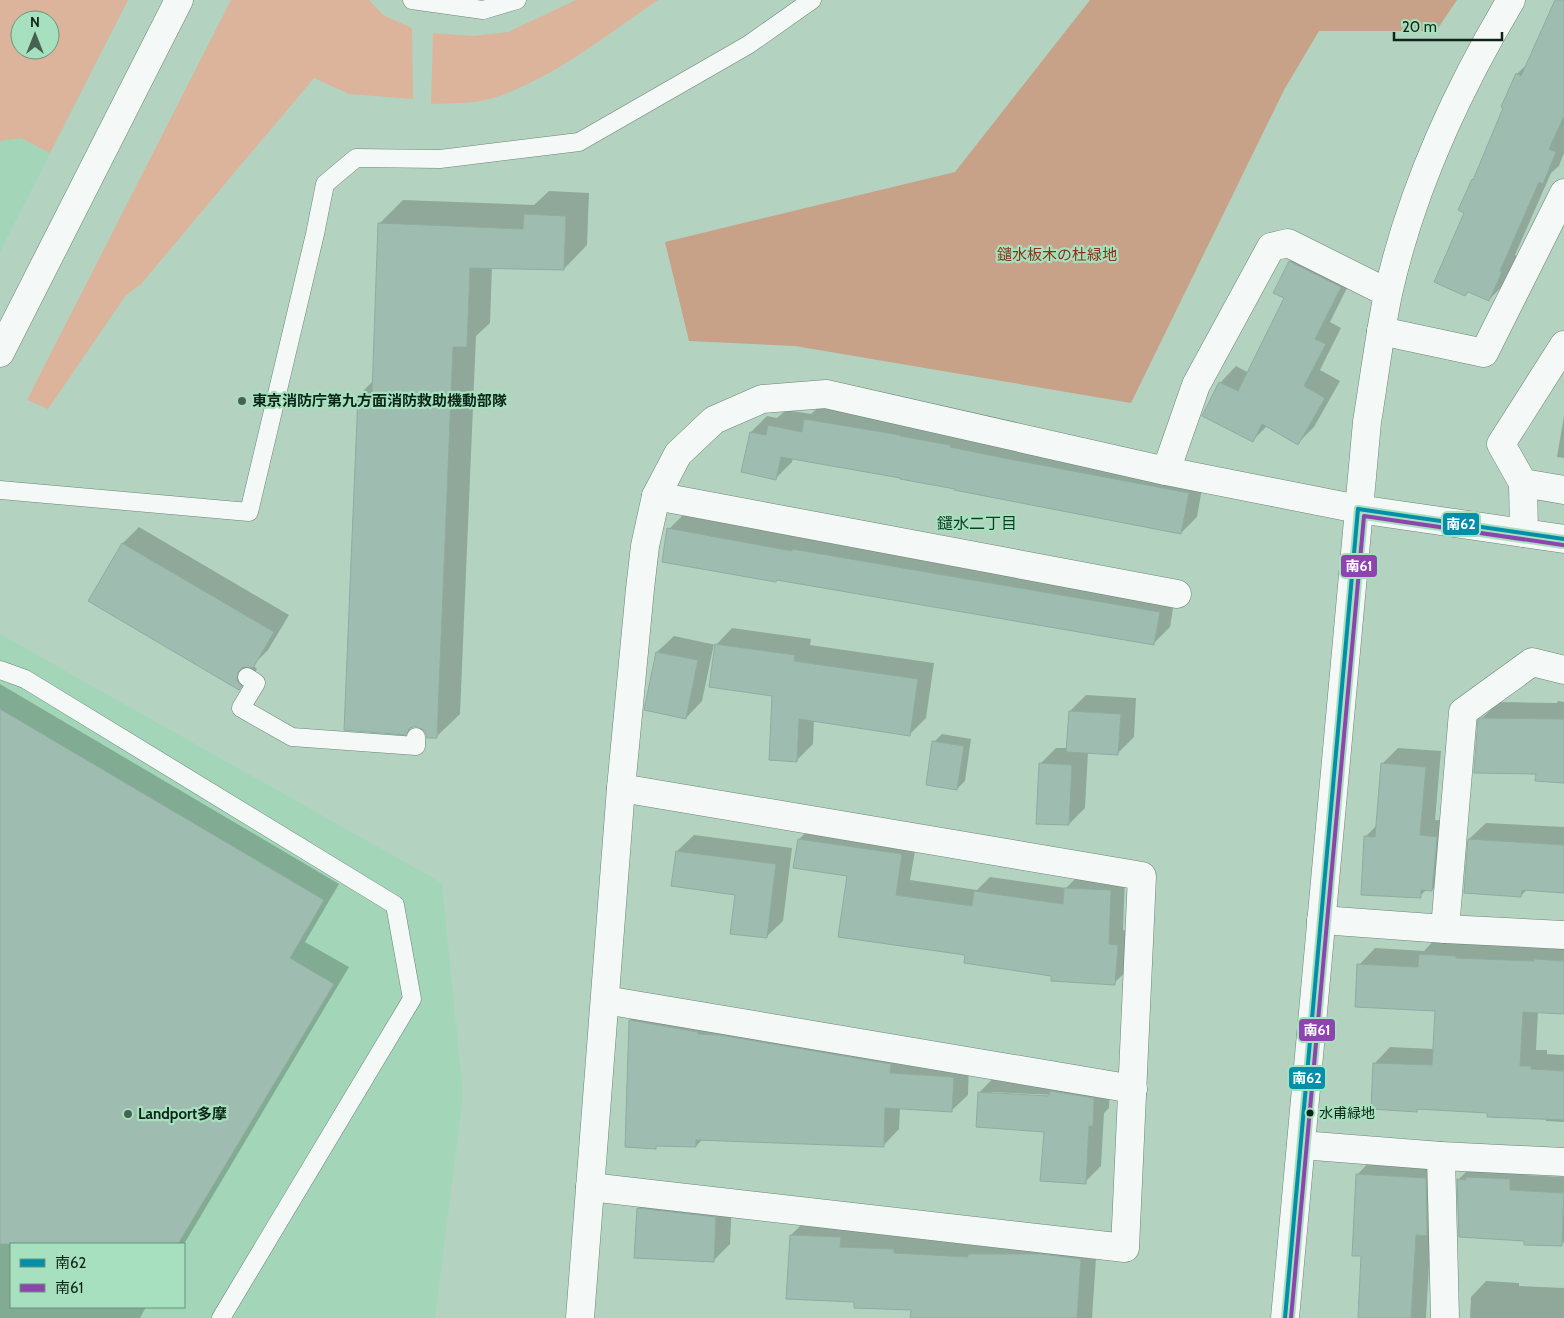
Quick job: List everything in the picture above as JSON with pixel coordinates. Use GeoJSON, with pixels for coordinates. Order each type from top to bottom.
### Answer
{"type":"FeatureCollection","features":[{"type":"Feature","properties":{"kind":"street"},"geometry":{"type":"LineString","coordinates":[[0,353],[179,0]]}},
{"type":"Feature","properties":{"kind":"street"},"geometry":{"type":"LineString","coordinates":[[1285,1318],[1358,510],[1367,422],[1381,331],[1388,294],[1406,228],[1426,168],[1458,96],[1511,0]]}},
{"type":"Feature","properties":{"kind":"street"},"geometry":{"type":"LineString","coordinates":[[1381,331],[1484,353],[1564,193]]}},
{"type":"Feature","properties":{"kind":"street"},"geometry":{"type":"LineString","coordinates":[[1166,471],[1196,385],[1271,247],[1288,243],[1388,294]]}},
{"type":"Feature","properties":{"kind":"street"},"geometry":{"type":"LineString","coordinates":[[1524,533],[1523,483],[1501,444],[1564,346]]}},
{"type":"Feature","properties":{"kind":"street"},"geometry":{"type":"LineString","coordinates":[[580,1318],[621,788],[645,546],[656,496],[678,454],[714,420],[762,399],[826,394],[1166,471],[1358,510],[1564,539]]}},
{"type":"Feature","properties":{"kind":"street"},"geometry":{"type":"LineString","coordinates":[[1523,483],[1564,490]]}},
{"type":"Feature","properties":{"kind":"street"},"geometry":{"type":"LineString","coordinates":[[656,496],[1177,594]]}},
{"type":"Feature","properties":{"kind":"street"},"geometry":{"type":"LineString","coordinates":[[1445,929],[1463,712],[1532,662],[1564,670]]}},
{"type":"Feature","properties":{"kind":"street"},"geometry":{"type":"LineString","coordinates":[[590,1187],[1125,1248],[1142,876],[621,788]]}},
{"type":"Feature","properties":{"kind":"street"},"geometry":{"type":"LineString","coordinates":[[1321,920],[1564,935]]}},
{"type":"Feature","properties":{"kind":"street"},"geometry":{"type":"LineString","coordinates":[[605,1000],[1133,1089]]}},
{"type":"Feature","properties":{"kind":"street"},"geometry":{"type":"LineString","coordinates":[[1301,1145],[1441,1156],[1564,1162]]}},
{"type":"Feature","properties":{"kind":"street"},"geometry":{"type":"LineString","coordinates":[[1441,1156],[1445,1318]]}},
{"type":"Feature","properties":{"kind":"lane"},"geometry":{"type":"LineString","coordinates":[[412,0],[483,10],[517,0]]}},
{"type":"Feature","properties":{"kind":"lane"},"geometry":{"type":"LineString","coordinates":[[0,490],[249,512],[315,234],[325,184],[356,158],[440,159],[579,142],[748,45],[812,0]]}},
{"type":"Feature","properties":{"kind":"lane"},"geometry":{"type":"LineString","coordinates":[[0,670],[25,679],[395,905],[412,999],[220,1318]]}},
{"type":"Feature","properties":{"kind":"lane"},"geometry":{"type":"LineString","coordinates":[[247,677],[256,683],[241,708],[292,737],[416,746],[416,737]]}},
{"type":"Feature","properties":{"kind":"shaded area"},"geometry":{"type":"Polygon","coordinates":[[[0,0],[128,0],[0,252],[0,0]]]}},
{"type":"Feature","properties":{"kind":"shaded area"},"geometry":{"type":"Polygon","coordinates":[[[0,0],[128,0],[50,153],[21,138],[0,141],[0,0]]]}},
{"type":"Feature","properties":{"kind":"shaded area"},"geometry":{"type":"Polygon","coordinates":[[[231,0],[369,0],[383,15],[412,28],[413,99],[349,94],[314,78],[141,284],[126,295],[48,409],[27,400],[231,0]]]}},
{"type":"Feature","properties":{"kind":"shaded area"},"geometry":{"type":"Polygon","coordinates":[[[576,0],[658,0],[595,44],[528,84],[481,101],[431,104],[433,33],[473,36],[508,32],[576,0]]]}},
{"type":"Feature","properties":{"kind":"shaded area"},"geometry":{"type":"Polygon","coordinates":[[[0,634],[442,883],[463,1095],[435,1318],[0,1318],[0,634]]]}},
{"type":"Feature","properties":{"kind":"green space","name":"鑓水板木の杜緑地"},"geometry":{"type":"Polygon","coordinates":[[[1090,0],[1457,0],[1436,31],[1319,31],[1284,90],[1131,403],[795,346],[689,341],[665,242],[955,172],[1090,0]]]}},
{"type":"Feature","properties":{"kind":"building"},"geometry":{"type":"Polygon","coordinates":[[[1555,0],[1564,0],[1564,116],[1549,149],[1556,152],[1543,184],[1539,182],[1489,301],[1468,292],[1465,296],[1434,282],[1464,213],[1458,210],[1473,180],[1503,108],[1501,107],[1516,73],[1521,76],[1555,0]]]}},
{"type":"Feature","properties":{"kind":"building"},"geometry":{"type":"Polygon","coordinates":[[[524,214],[566,216],[564,270],[470,268],[467,347],[453,347],[437,738],[427,738],[425,731],[416,726],[410,728],[406,735],[344,730],[358,394],[372,394],[378,223],[523,229],[524,214]]]}},
{"type":"Feature","properties":{"kind":"building"},"geometry":{"type":"Polygon","coordinates":[[[1289,261],[1341,287],[1315,339],[1326,344],[1304,386],[1325,398],[1298,445],[1262,424],[1253,442],[1202,416],[1219,382],[1238,391],[1284,298],[1273,293],[1289,261]]]}},
{"type":"Feature","properties":{"kind":"building"},"geometry":{"type":"Polygon","coordinates":[[[804,419],[900,435],[1004,458],[1189,493],[1181,534],[900,478],[781,457],[776,480],[741,472],[750,432],[766,435],[768,425],[802,432],[804,419]]]}},
{"type":"Feature","properties":{"kind":"building"},"geometry":{"type":"Polygon","coordinates":[[[667,528],[792,551],[792,549],[1160,612],[1154,645],[662,562],[667,528]]]}},
{"type":"Feature","properties":{"kind":"building"},"geometry":{"type":"Polygon","coordinates":[[[122,543],[274,632],[253,668],[243,667],[238,672],[237,681],[242,686],[239,690],[88,601],[122,543]]]}},
{"type":"Feature","properties":{"kind":"building"},"geometry":{"type":"Polygon","coordinates":[[[715,644],[795,655],[794,661],[918,679],[910,736],[799,719],[797,762],[769,760],[772,696],[709,687],[715,644]]]}},
{"type":"Feature","properties":{"kind":"building"},"geometry":{"type":"Polygon","coordinates":[[[656,652],[698,660],[686,719],[644,710],[656,652]]]}},
{"type":"Feature","properties":{"kind":"building","name":"Landport多摩"},"geometry":{"type":"Polygon","coordinates":[[[0,709],[324,900],[290,958],[334,984],[179,1243],[0,1244],[0,709]]]}},
{"type":"Feature","properties":{"kind":"building"},"geometry":{"type":"Polygon","coordinates":[[[1069,711],[1121,714],[1118,755],[1066,752],[1069,711]]]}},
{"type":"Feature","properties":{"kind":"building"},"geometry":{"type":"Polygon","coordinates":[[[1482,718],[1564,719],[1564,783],[1535,781],[1536,774],[1474,773],[1478,720],[1482,718]]]}},
{"type":"Feature","properties":{"kind":"building"},"geometry":{"type":"Polygon","coordinates":[[[932,741],[964,746],[957,790],[926,785],[932,741]]]}},
{"type":"Feature","properties":{"kind":"building"},"geometry":{"type":"Polygon","coordinates":[[[1039,763],[1072,765],[1069,825],[1036,824],[1039,763]]]}},
{"type":"Feature","properties":{"kind":"building"},"geometry":{"type":"Polygon","coordinates":[[[1381,763],[1426,767],[1420,835],[1437,837],[1432,891],[1421,890],[1421,898],[1361,895],[1364,836],[1375,837],[1381,763]]]}},
{"type":"Feature","properties":{"kind":"building"},"geometry":{"type":"Polygon","coordinates":[[[798,839],[902,854],[896,895],[972,906],[974,891],[1063,904],[1064,888],[1111,890],[1109,944],[1118,945],[1115,985],[1051,981],[1051,976],[964,963],[965,955],[838,937],[847,876],[793,868],[798,839]]]}},
{"type":"Feature","properties":{"kind":"building"},"geometry":{"type":"Polygon","coordinates":[[[1468,839],[1564,845],[1564,893],[1522,890],[1521,897],[1464,893],[1468,839]]]}},
{"type":"Feature","properties":{"kind":"building"},"geometry":{"type":"Polygon","coordinates":[[[676,851],[776,864],[767,938],[730,934],[735,895],[671,886],[676,851]]]}},
{"type":"Feature","properties":{"kind":"building"},"geometry":{"type":"Polygon","coordinates":[[[1419,954],[1456,956],[1456,958],[1564,961],[1564,1014],[1523,1012],[1520,1066],[1531,1066],[1531,1069],[1564,1071],[1564,1120],[1487,1117],[1487,1113],[1417,1109],[1417,1112],[1371,1109],[1373,1063],[1432,1065],[1435,1011],[1355,1007],[1357,964],[1418,967],[1419,954]]]}},
{"type":"Feature","properties":{"kind":"building"},"geometry":{"type":"Polygon","coordinates":[[[629,1020],[698,1032],[698,1034],[719,1035],[891,1064],[890,1073],[954,1077],[952,1112],[885,1108],[884,1147],[696,1140],[696,1147],[656,1146],[656,1149],[625,1147],[629,1020]]]}},
{"type":"Feature","properties":{"kind":"building"},"geometry":{"type":"Polygon","coordinates":[[[1050,1091],[1094,1098],[1093,1126],[1089,1126],[1086,1184],[1040,1181],[1044,1132],[976,1127],[978,1092],[1049,1096],[1050,1091]]]}},
{"type":"Feature","properties":{"kind":"building"},"geometry":{"type":"Polygon","coordinates":[[[1356,1174],[1426,1178],[1427,1236],[1416,1235],[1411,1318],[1358,1318],[1361,1256],[1352,1256],[1356,1174]]]}},
{"type":"Feature","properties":{"kind":"building"},"geometry":{"type":"Polygon","coordinates":[[[1466,1177],[1510,1179],[1510,1190],[1564,1193],[1562,1246],[1524,1245],[1524,1241],[1459,1237],[1457,1179],[1466,1180],[1466,1177]]]}},
{"type":"Feature","properties":{"kind":"building"},"geometry":{"type":"Polygon","coordinates":[[[637,1208],[716,1217],[714,1262],[634,1258],[637,1208]]]}},
{"type":"Feature","properties":{"kind":"building"},"geometry":{"type":"Polygon","coordinates":[[[790,1235],[841,1237],[840,1247],[894,1249],[894,1253],[968,1257],[968,1254],[1041,1254],[1081,1259],[1077,1318],[910,1318],[911,1310],[854,1308],[854,1302],[786,1299],[790,1235]]]}},
{"type":"Feature","properties":{"kind":"transit line","name":"南62"},"geometry":{"type":"LineString","coordinates":[[1358,509],[1564,539]]}},
{"type":"Feature","properties":{"kind":"transit line","name":"南62"},"geometry":{"type":"LineString","coordinates":[[1285,1318],[1358,509]]}},
{"type":"Feature","properties":{"kind":"transit line","name":"南61"},"geometry":{"type":"LineString","coordinates":[[1291,1318],[1364,516],[1563,545]]}},
{"type":"Feature","properties":{"kind":"place","name":"東京消防庁第九方面消防救助機動部隊"},"geometry":{"type":"Point","coordinates":[242,401]}},
{"type":"Feature","properties":{"kind":"place","name":"水甫緑地"},"geometry":{"type":"Point","coordinates":[1310,1113]}},
{"type":"Feature","properties":{"kind":"place","name":"Landport多摩"},"geometry":{"type":"Point","coordinates":[128,1114]}},
{"type":"Feature","properties":{"kind":"district","name":"鑓水二丁目"},"geometry":{"type":"Point","coordinates":[977,523]}}]}
